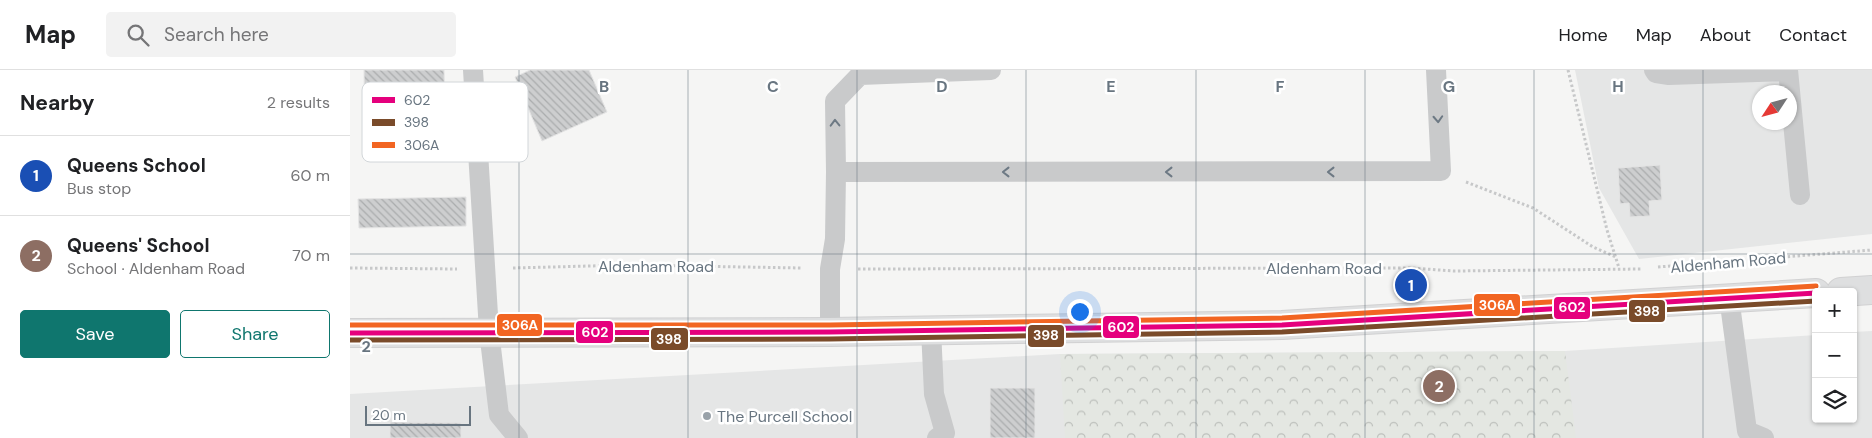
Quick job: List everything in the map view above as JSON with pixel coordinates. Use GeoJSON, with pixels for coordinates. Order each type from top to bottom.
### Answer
{"type":"FeatureCollection","features":[{"type":"Feature","properties":{"kind":"main road"},"geometry":{"type":"LineString","coordinates":[[1857,291],[1872,290]]}},
{"type":"Feature","properties":{"kind":"main road","name":"Aldenham Road"},"geometry":{"type":"LineString","coordinates":[[350,333],[489,331],[830,332],[1282,325],[1812,293]]}},
{"type":"Feature","properties":{"kind":"lane"},"geometry":{"type":"LineString","coordinates":[[830,332],[830,269],[835,239],[834,101],[860,75],[991,70]]}},
{"type":"Feature","properties":{"kind":"lane"},"geometry":{"type":"LineString","coordinates":[[836,172],[1441,172],[1436,70]]}},
{"type":"Feature","properties":{"kind":"lane"},"geometry":{"type":"LineString","coordinates":[[1654,70],[1656,73],[1670,75],[1788,71],[1800,195]]}},
{"type":"Feature","properties":{"kind":"lane"},"geometry":{"type":"LineString","coordinates":[[479,162],[489,331],[499,415],[517,437]]}},
{"type":"Feature","properties":{"kind":"lane"},"geometry":{"type":"LineString","coordinates":[[1729,297],[1747,431],[1764,438]]}},
{"type":"Feature","properties":{"kind":"lane"},"geometry":{"type":"LineString","coordinates":[[931,329],[934,394],[943,436]]}},
{"type":"Feature","properties":{"kind":"path"},"geometry":{"type":"LineString","coordinates":[[1568,70],[1607,230],[1619,268]]}},
{"type":"Feature","properties":{"kind":"path"},"geometry":{"type":"LineString","coordinates":[[1441,172],[1524,207],[1534,208],[1593,246],[1617,258]]}},
{"type":"Feature","properties":{"kind":"path","name":"Aldenham Road"},"geometry":{"type":"LineString","coordinates":[[1653,268],[1872,250]]}},
{"type":"Feature","properties":{"kind":"path","name":"Aldenham Road"},"geometry":{"type":"LineString","coordinates":[[511,268],[628,265],[811,268]]}},
{"type":"Feature","properties":{"kind":"path"},"geometry":{"type":"LineString","coordinates":[[350,268],[462,269]]}},
{"type":"Feature","properties":{"kind":"path","name":"Aldenham Road"},"geometry":{"type":"LineString","coordinates":[[864,269],[1411,268],[1454,271],[1643,269]]}},
{"type":"Feature","properties":{"kind":"shaded area"},"geometry":{"type":"Polygon","coordinates":[[[1575,70],[1872,70],[1872,234],[1639,259],[1599,188],[1575,70]]]}},
{"type":"Feature","properties":{"kind":"shaded area"},"geometry":{"type":"Polygon","coordinates":[[[1872,331],[1872,438],[350,438],[350,394],[1060,354],[1565,351],[1812,335],[1812,423],[1857,423],[1857,332],[1872,331]]]}},
{"type":"Feature","properties":{"kind":"green space"},"geometry":{"type":"Polygon","coordinates":[[[1565,351],[1576,438],[1065,438],[1060,354],[1565,351]]]}},
{"type":"Feature","properties":{"kind":"building"},"geometry":{"type":"Polygon","coordinates":[[[364,70],[444,70],[444,82],[364,82],[364,70]]]}},
{"type":"Feature","properties":{"kind":"building"},"geometry":{"type":"Polygon","coordinates":[[[530,70],[589,70],[607,112],[542,141],[528,108],[528,82],[517,82],[515,77],[530,70]]]}},
{"type":"Feature","properties":{"kind":"building"},"geometry":{"type":"Polygon","coordinates":[[[1660,165],[1662,200],[1649,201],[1650,216],[1630,217],[1629,203],[1620,204],[1618,168],[1660,165]]]}},
{"type":"Feature","properties":{"kind":"building"},"geometry":{"type":"Polygon","coordinates":[[[466,197],[466,226],[359,228],[358,199],[466,197]]]}},
{"type":"Feature","properties":{"kind":"building"},"geometry":{"type":"Polygon","coordinates":[[[990,388],[1035,388],[1035,438],[990,438],[990,388]]]}},
{"type":"Feature","properties":{"kind":"building"},"geometry":{"type":"Polygon","coordinates":[[[390,422],[461,423],[461,438],[390,438],[390,422]]]}},
{"type":"Feature","properties":{"kind":"transit line","name":"306A"},"geometry":{"type":"LineString","coordinates":[[350,325],[830,325],[1282,318],[1816,286]]}},
{"type":"Feature","properties":{"kind":"transit line","name":"602"},"geometry":{"type":"LineString","coordinates":[[350,333],[830,332],[1282,325],[1812,293]]}},
{"type":"Feature","properties":{"kind":"transit line","name":"398"},"geometry":{"type":"LineString","coordinates":[[350,340],[830,339],[1282,332],[1812,301]]}},
{"type":"Feature","properties":{"kind":"place","name":"Queens School"},"geometry":{"type":"Point","coordinates":[1411,285]}},
{"type":"Feature","properties":{"kind":"place","name":"Queens' School"},"geometry":{"type":"Point","coordinates":[1439,386]}},
{"type":"Feature","properties":{"kind":"place","name":"The Purcell School"},"geometry":{"type":"Point","coordinates":[707,416]}}]}
